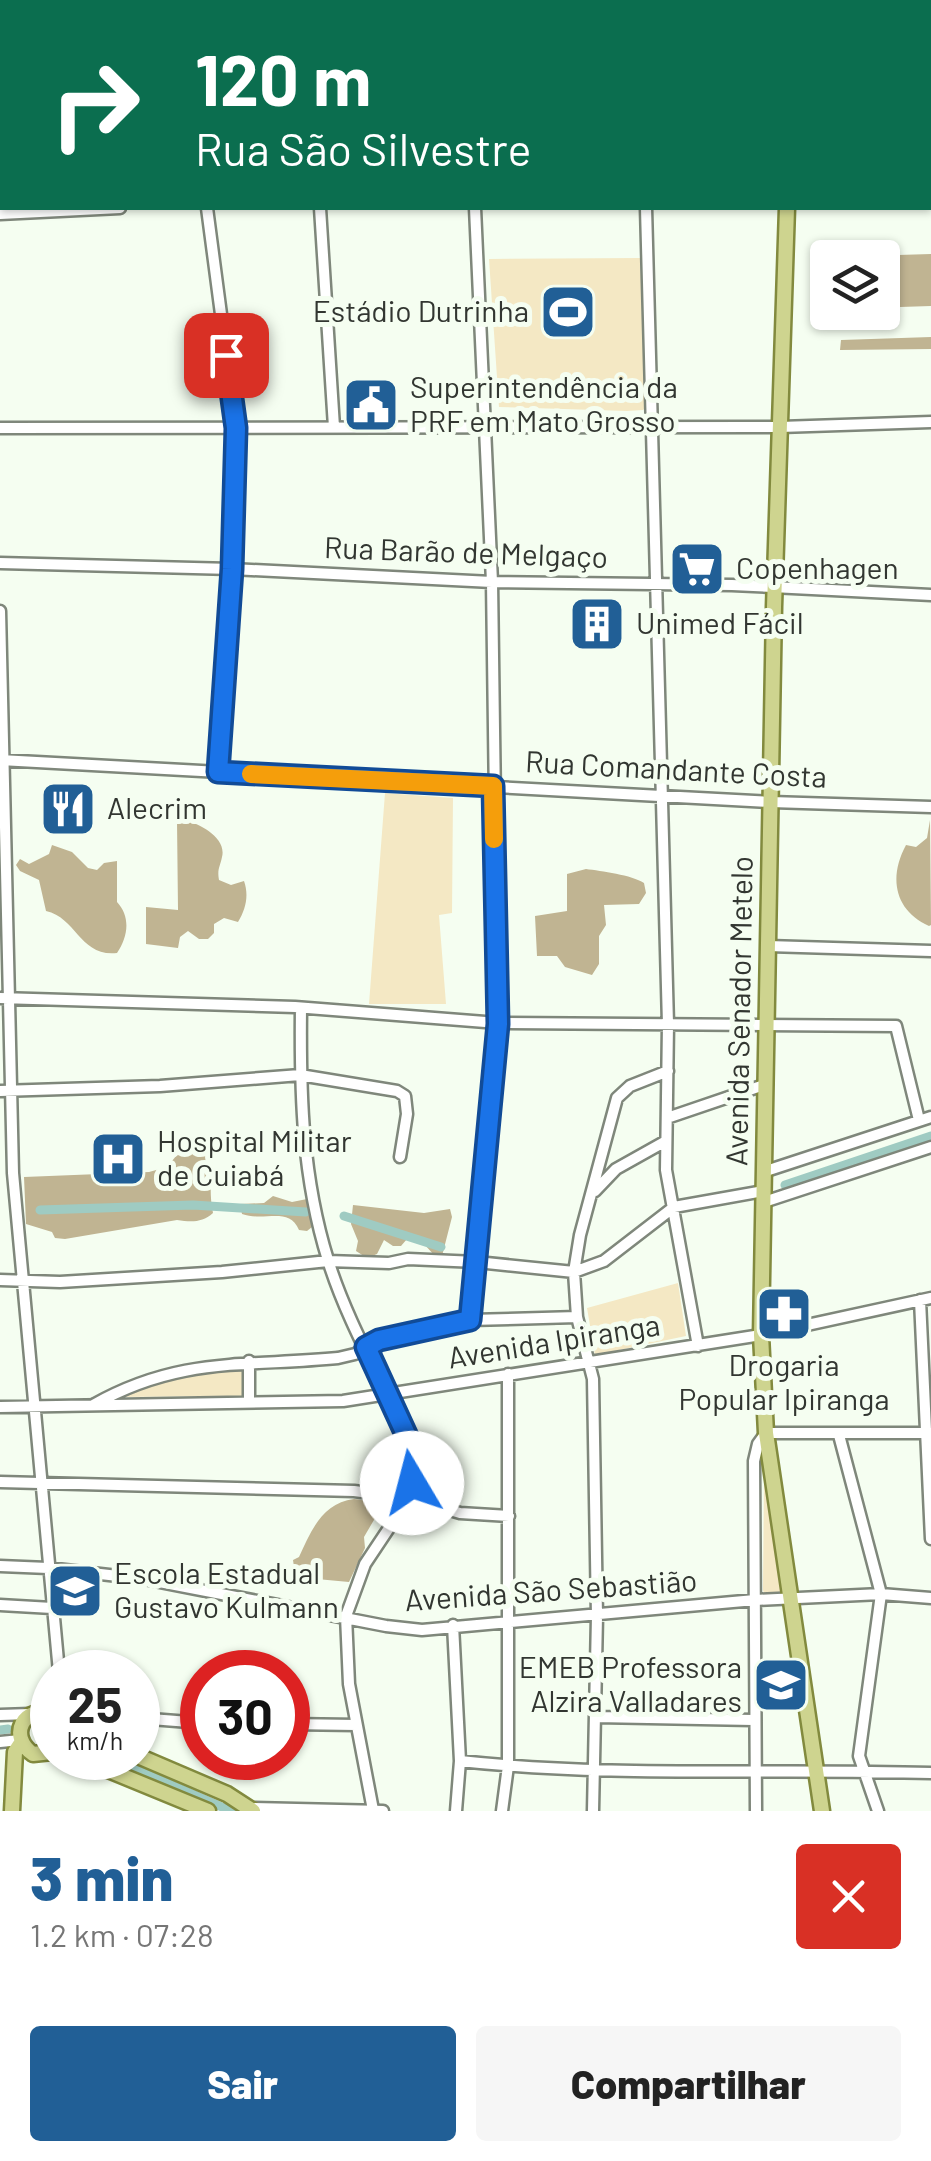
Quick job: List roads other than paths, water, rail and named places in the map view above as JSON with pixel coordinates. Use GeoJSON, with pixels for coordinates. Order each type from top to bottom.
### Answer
{"type":"FeatureCollection","features":[{"type":"Feature","properties":{"kind":"main road","name":"Avenida Senador Metelo"},"geometry":{"type":"LineString","coordinates":[[787,210],[775,587],[762,1335],[766,1433],[822,1811]]}},
{"type":"Feature","properties":{"kind":"main road"},"geometry":{"type":"LineString","coordinates":[[12,1811],[21,1724],[30,1719]]}},
{"type":"Feature","properties":{"kind":"main road"},"geometry":{"type":"LineString","coordinates":[[1,1742],[19,1745],[30,1752]]}},
{"type":"Feature","properties":{"kind":"main road"},"geometry":{"type":"LineString","coordinates":[[14,1793],[25,1766],[30,1763]]}},
{"type":"Feature","properties":{"kind":"main road"},"geometry":{"type":"LineString","coordinates":[[160,1765],[251,1809]]}},
{"type":"Feature","properties":{"kind":"main road"},"geometry":{"type":"LineString","coordinates":[[126,1780],[178,1804],[208,1811]]}},
{"type":"Feature","properties":{"kind":"street"},"geometry":{"type":"LineString","coordinates":[[0,214],[80,210]]}},
{"type":"Feature","properties":{"kind":"street"},"geometry":{"type":"LineString","coordinates":[[206,210],[236,428],[232,569],[218,772]]}},
{"type":"Feature","properties":{"kind":"street"},"geometry":{"type":"LineString","coordinates":[[320,210],[334,427]]}},
{"type":"Feature","properties":{"kind":"street"},"geometry":{"type":"LineString","coordinates":[[470,1320],[498,1024],[492,582],[475,210]]}},
{"type":"Feature","properties":{"kind":"street"},"geometry":{"type":"LineString","coordinates":[[646,210],[668,1024],[666,1170],[698,1346]]}},
{"type":"Feature","properties":{"kind":"street"},"geometry":{"type":"LineString","coordinates":[[0,428],[780,426],[931,422]]}},
{"type":"Feature","properties":{"kind":"street","name":"Rua Barão de Melgaço"},"geometry":{"type":"LineString","coordinates":[[0,563],[931,595]]}},
{"type":"Feature","properties":{"kind":"street"},"geometry":{"type":"LineString","coordinates":[[0,610],[6,1091],[57,1650]]}},
{"type":"Feature","properties":{"kind":"street","name":"Rua Comandante Costa"},"geometry":{"type":"LineString","coordinates":[[2,760],[771,802],[931,807]]}},
{"type":"Feature","properties":{"kind":"street"},"geometry":{"type":"LineString","coordinates":[[768,946],[931,951]]}},
{"type":"Feature","properties":{"kind":"street"},"geometry":{"type":"LineString","coordinates":[[4,998],[301,1008],[498,1024],[896,1026],[925,1119],[766,1170]]}},
{"type":"Feature","properties":{"kind":"street"},"geometry":{"type":"LineString","coordinates":[[301,1008],[302,1131],[328,1261],[410,1443],[409,1498],[365,1564],[346,1616],[349,1684],[373,1810]]}},
{"type":"Feature","properties":{"kind":"street"},"geometry":{"type":"LineString","coordinates":[[592,1811],[597,1616],[593,1379],[577,1316],[574,1272],[620,1093],[668,1071]]}},
{"type":"Feature","properties":{"kind":"street"},"geometry":{"type":"LineString","coordinates":[[6,1091],[160,1086],[300,1075],[352,1082],[405,1096],[407,1114],[400,1157]]}},
{"type":"Feature","properties":{"kind":"street"},"geometry":{"type":"LineString","coordinates":[[667,1118],[767,1084]]}},
{"type":"Feature","properties":{"kind":"street"},"geometry":{"type":"LineString","coordinates":[[592,1196],[616,1170],[666,1141]]}},
{"type":"Feature","properties":{"kind":"street"},"geometry":{"type":"LineString","coordinates":[[0,1280],[60,1282],[328,1261],[477,1262],[574,1272],[604,1262],[674,1207],[764,1196],[931,1148]]}},
{"type":"Feature","properties":{"kind":"street"},"geometry":{"type":"LineString","coordinates":[[926,1299],[931,1539]]}},
{"type":"Feature","properties":{"kind":"street","name":"Avenida Ipiranga"},"geometry":{"type":"LineString","coordinates":[[0,1407],[343,1402],[762,1335],[926,1299]]}},
{"type":"Feature","properties":{"kind":"street"},"geometry":{"type":"LineString","coordinates":[[91,1406],[167,1374],[249,1361],[338,1358],[355,1354],[379,1340],[470,1320],[577,1316]]}},
{"type":"Feature","properties":{"kind":"street"},"geometry":{"type":"LineString","coordinates":[[249,1361],[249,1402]]}},
{"type":"Feature","properties":{"kind":"street"},"geometry":{"type":"LineString","coordinates":[[502,1811],[508,1766],[508,1374]]}},
{"type":"Feature","properties":{"kind":"street"},"geometry":{"type":"LineString","coordinates":[[756,1811],[754,1461],[758,1444],[766,1433],[928,1433]]}},
{"type":"Feature","properties":{"kind":"street"},"geometry":{"type":"LineString","coordinates":[[839,1435],[881,1594],[859,1756],[878,1811]]}},
{"type":"Feature","properties":{"kind":"street"},"geometry":{"type":"LineString","coordinates":[[0,1482],[354,1491],[409,1498],[460,1513],[508,1516]]}},
{"type":"Feature","properties":{"kind":"street","name":"Avenida São Sebastião"},"geometry":{"type":"LineString","coordinates":[[0,1566],[144,1579],[422,1630],[755,1600],[881,1594],[931,1598]]}},
{"type":"Feature","properties":{"kind":"street"},"geometry":{"type":"LineString","coordinates":[[0,1605],[52,1608]]}},
{"type":"Feature","properties":{"kind":"street"},"geometry":{"type":"LineString","coordinates":[[453,1625],[460,1761],[456,1811]]}},
{"type":"Feature","properties":{"kind":"street"},"geometry":{"type":"LineString","coordinates":[[0,1715],[30,1713]]}},
{"type":"Feature","properties":{"kind":"street"},"geometry":{"type":"LineString","coordinates":[[596,1718],[753,1720]]}},
{"type":"Feature","properties":{"kind":"street"},"geometry":{"type":"LineString","coordinates":[[310,1724],[356,1725]]}},
{"type":"Feature","properties":{"kind":"street"},"geometry":{"type":"LineString","coordinates":[[460,1761],[594,1769],[931,1773]]}},
{"type":"Feature","properties":{"kind":"street"},"geometry":{"type":"LineString","coordinates":[[251,1809],[383,1811]]}},
{"type":"Feature","properties":{"kind":"waterway"},"geometry":{"type":"LineString","coordinates":[[785,1185],[931,1136]]}},
{"type":"Feature","properties":{"kind":"waterway"},"geometry":{"type":"LineString","coordinates":[[40,1210],[193,1205],[306,1212]]}},
{"type":"Feature","properties":{"kind":"waterway"},"geometry":{"type":"LineString","coordinates":[[344,1216],[441,1247]]}},
{"type":"Feature","properties":{"kind":"waterway"},"geometry":{"type":"LineString","coordinates":[[0,1730],[8,1729]]}},
{"type":"Feature","properties":{"kind":"waterway"},"geometry":{"type":"LineString","coordinates":[[160,1780],[231,1811]]}},
{"type":"Feature","properties":{"kind":"place","name":"Estádio Dutrinha"},"geometry":{"type":"Point","coordinates":[568,312]}},
{"type":"Feature","properties":{"kind":"place","name":"Superintendência da PRF em Mato Grosso"},"geometry":{"type":"Point","coordinates":[371,405]}},
{"type":"Feature","properties":{"kind":"place","name":"Copenhagen"},"geometry":{"type":"Point","coordinates":[697,569]}},
{"type":"Feature","properties":{"kind":"place","name":"Unimed Fácil"},"geometry":{"type":"Point","coordinates":[597,624]}},
{"type":"Feature","properties":{"kind":"place","name":"Alecrim"},"geometry":{"type":"Point","coordinates":[68,809]}},
{"type":"Feature","properties":{"kind":"place","name":"Hospital Militar de Cuiabá"},"geometry":{"type":"Point","coordinates":[118,1159]}},
{"type":"Feature","properties":{"kind":"place","name":"Drogaria Popular Ipiranga"},"geometry":{"type":"Point","coordinates":[784,1314]}},
{"type":"Feature","properties":{"kind":"place","name":"Escola Estadual Gustavo Kulmann"},"geometry":{"type":"Point","coordinates":[75,1591]}},
{"type":"Feature","properties":{"kind":"place","name":"EMEB Professora Alzira Valladares"},"geometry":{"type":"Point","coordinates":[781,1685]}}]}
